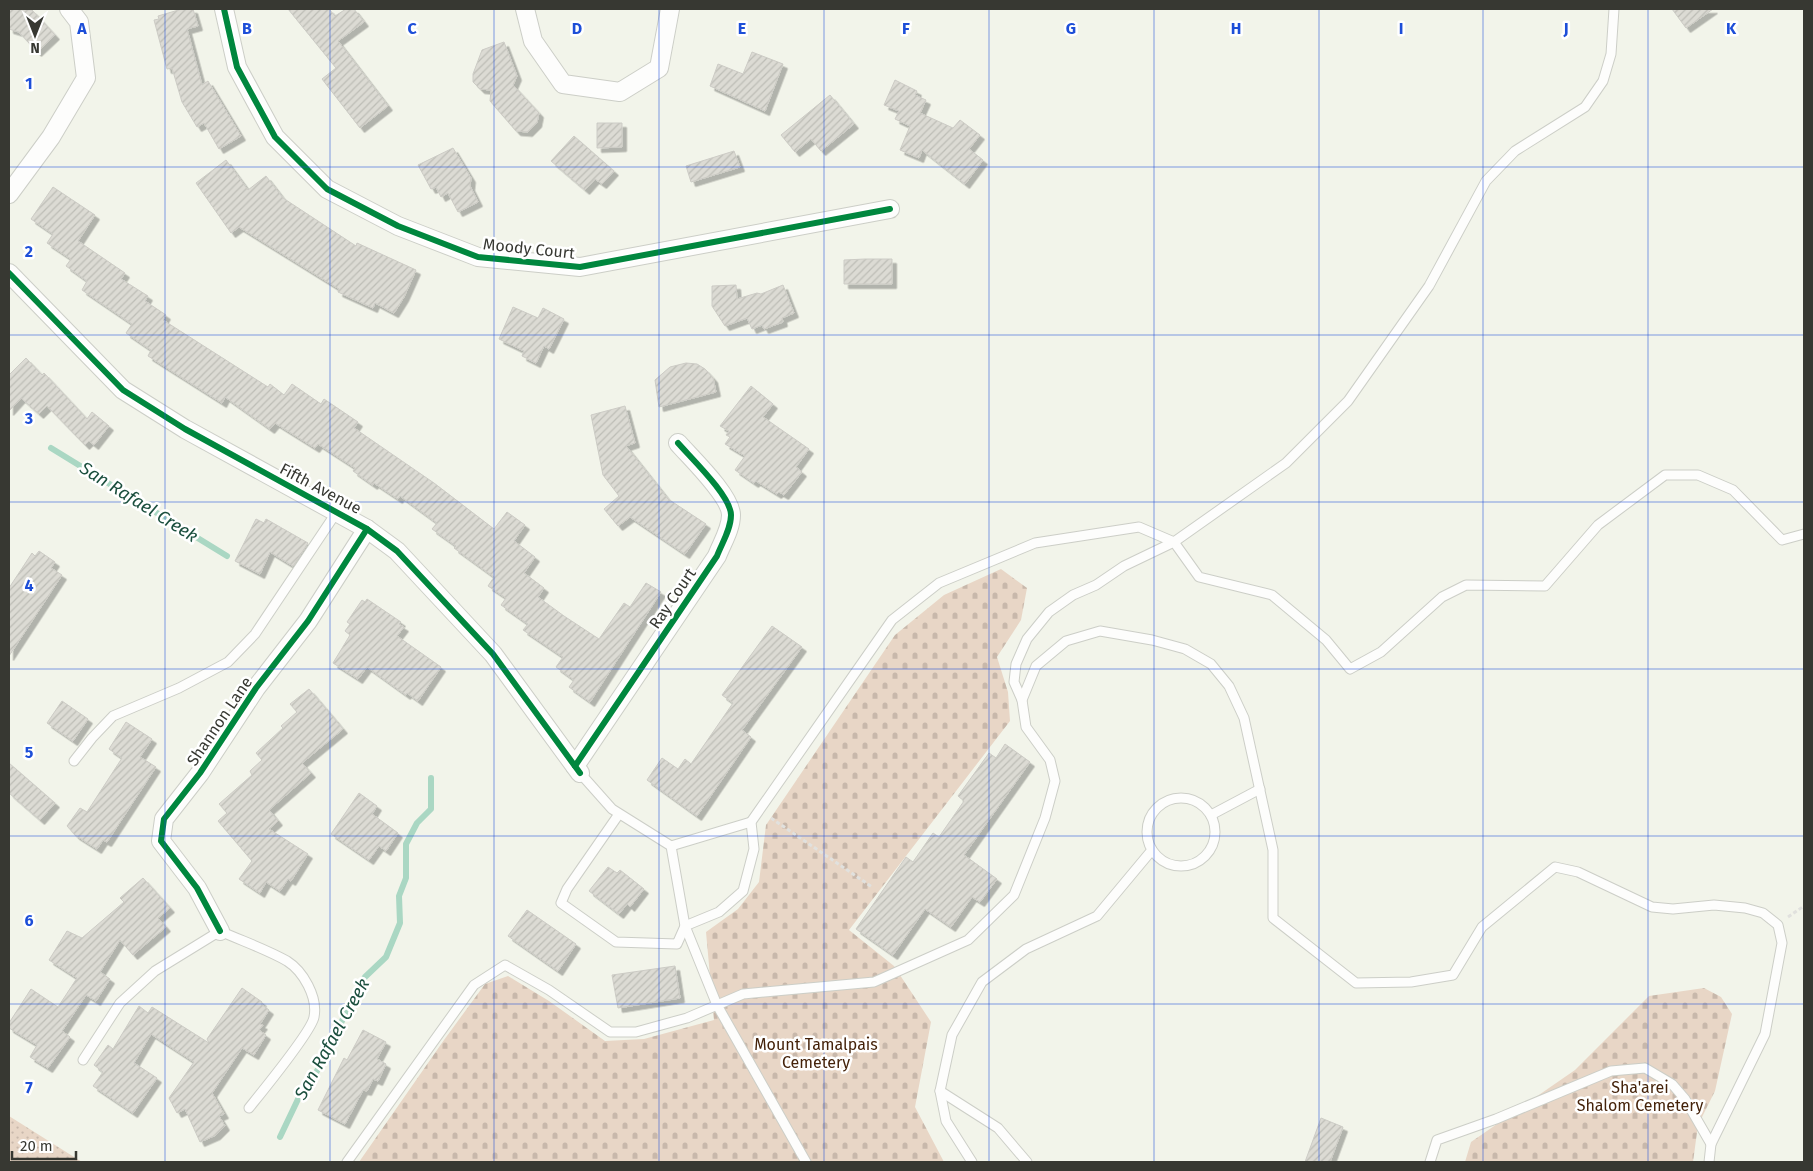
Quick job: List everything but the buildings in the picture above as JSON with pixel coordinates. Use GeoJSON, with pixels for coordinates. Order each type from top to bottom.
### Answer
{"type":"FeatureCollection","features":[{"type":"Feature","properties":{"kind":"street"},"geometry":{"type":"LineString","coordinates":[[9,194],[51,137],[86,78],[79,22],[69,9]]}},
{"type":"Feature","properties":{"kind":"street","name":"Moody Court"},"geometry":{"type":"LineString","coordinates":[[224,9],[237,67],[276,137],[327,189],[398,226],[478,257],[580,267],[890,209]]}},
{"type":"Feature","properties":{"kind":"street"},"geometry":{"type":"LineString","coordinates":[[525,9],[533,41],[563,84],[620,92],[658,68],[670,9]]}},
{"type":"Feature","properties":{"kind":"street","name":"Fifth Avenue"},"geometry":{"type":"LineString","coordinates":[[9,273],[123,390],[185,430],[367,528],[397,551],[493,654],[578,770]]}},
{"type":"Feature","properties":{"kind":"street","name":"Ray Court"},"geometry":{"type":"LineString","coordinates":[[578,770],[717,556],[730,524],[731,513],[725,499],[678,443]]}},
{"type":"Feature","properties":{"kind":"street","name":"Shannon Lane"},"geometry":{"type":"LineString","coordinates":[[220,931],[197,888],[161,841],[164,819],[200,773],[256,688],[308,621],[367,528]]}},
{"type":"Feature","properties":{"kind":"lane"},"geometry":{"type":"LineString","coordinates":[[347,1162],[474,984],[505,965],[549,990],[610,1032],[636,1032],[687,1018],[743,994],[874,982],[916,965],[968,940],[1014,895],[1045,818],[1055,781],[1050,760],[1026,727],[1022,700],[1014,682],[1016,664],[1027,639],[1050,612],[1073,595],[1096,585],[1124,566],[1174,542],[1286,463],[1348,401],[1429,286],[1486,181],[1515,151],[1585,107],[1603,82],[1611,54],[1614,9]]}},
{"type":"Feature","properties":{"kind":"lane"},"geometry":{"type":"LineString","coordinates":[[620,814],[567,889],[561,903],[616,942],[676,944],[685,926],[719,912],[743,892],[754,849],[751,822],[892,620],[939,583],[1035,543],[1139,527],[1174,542],[1199,577],[1272,595],[1326,640],[1350,669],[1381,652],[1442,597],[1466,585],[1545,586],[1598,525],[1665,475],[1698,475],[1733,490],[1782,540],[1804,534]]}},
{"type":"Feature","properties":{"kind":"lane"},"geometry":{"type":"LineString","coordinates":[[74,761],[113,716],[179,688],[228,662],[255,634],[336,513]]}},
{"type":"Feature","properties":{"kind":"lane"},"geometry":{"type":"LineString","coordinates":[[1022,700],[1036,666],[1066,641],[1100,631],[1152,640],[1185,649],[1211,664],[1229,686],[1244,718],[1274,850],[1274,918],[1356,984],[1411,982],[1453,975],[1482,927],[1555,867],[1578,872],[1652,907],[1673,908],[1714,905],[1744,908],[1762,913],[1778,924],[1782,943],[1764,1034],[1710,1144],[1710,1162]]}},
{"type":"Feature","properties":{"kind":"lane"},"geometry":{"type":"LineString","coordinates":[[578,770],[612,809],[671,846],[685,926],[717,1005],[806,1162]]}},
{"type":"Feature","properties":{"kind":"lane"},"geometry":{"type":"LineString","coordinates":[[1210,815],[1260,789]]}},
{"type":"Feature","properties":{"kind":"lane"},"geometry":{"type":"LineString","coordinates":[[1174,799],[1195,801],[1210,815],[1215,826],[1215,838],[1211,849],[1203,858],[1187,865],[1170,864],[1159,858],[1152,850],[1147,834],[1150,819],[1164,803],[1174,799]]}},
{"type":"Feature","properties":{"kind":"lane"},"geometry":{"type":"LineString","coordinates":[[671,846],[751,822]]}},
{"type":"Feature","properties":{"kind":"lane"},"geometry":{"type":"LineString","coordinates":[[972,1162],[946,1120],[940,1091],[952,1035],[982,982],[1026,949],[1097,916],[1152,850]]}},
{"type":"Feature","properties":{"kind":"lane"},"geometry":{"type":"LineString","coordinates":[[84,1060],[120,1003],[155,971],[220,931],[288,961],[304,976],[314,1011],[314,1019],[302,1037],[249,1108]]}},
{"type":"Feature","properties":{"kind":"lane"},"geometry":{"type":"LineString","coordinates":[[1430,1162],[1437,1140],[1496,1120],[1611,1071],[1645,1068],[1672,1084],[1685,1099],[1710,1144]]}},
{"type":"Feature","properties":{"kind":"lane"},"geometry":{"type":"LineString","coordinates":[[940,1091],[998,1128],[1027,1162]]}},
{"type":"Feature","properties":{"kind":"path"},"geometry":{"type":"LineString","coordinates":[[759,809],[872,887]]}},
{"type":"Feature","properties":{"kind":"green space","name":"Mount Tamalpais Cemetery"},"geometry":{"type":"Polygon","coordinates":[[[1001,569],[1027,588],[1021,620],[997,657],[1008,692],[1010,721],[849,930],[894,966],[931,1022],[915,1107],[944,1162],[359,1162],[485,984],[508,976],[549,1001],[605,1041],[644,1039],[714,1020],[706,932],[738,909],[759,882],[766,825],[895,635],[944,595],[1001,569]]]}},
{"type":"Feature","properties":{"kind":"green space","name":"Sha'arei Shalom Cemetery"},"geometry":{"type":"Polygon","coordinates":[[[1704,988],[1721,997],[1732,1014],[1715,1091],[1698,1125],[1693,1162],[1465,1162],[1471,1142],[1575,1070],[1649,996],[1704,988]]]}},
{"type":"Feature","properties":{"kind":"green space"},"geometry":{"type":"Polygon","coordinates":[[[9,1116],[82,1162],[9,1162],[9,1116]]]}},
{"type":"Feature","properties":{"kind":"waterway","name":"San Rafael Creek"},"geometry":{"type":"LineString","coordinates":[[51,448],[227,556]]}},
{"type":"Feature","properties":{"kind":"waterway","name":"San Rafael Creek"},"geometry":{"type":"LineString","coordinates":[[280,1137],[300,1095],[313,1078],[332,1044],[348,1007],[365,977],[386,957],[400,923],[399,896],[406,878],[406,844],[417,823],[431,809],[431,778]]}},
{"type":"Feature","properties":{"kind":"cycle path"},"geometry":{"type":"LineString","coordinates":[[224,9],[237,67],[275,137],[327,189],[398,226],[478,257],[580,267],[890,209]]}},
{"type":"Feature","properties":{"kind":"cycle path"},"geometry":{"type":"LineString","coordinates":[[9,273],[123,390],[185,429],[367,529],[397,551],[493,654],[580,773]]}},
{"type":"Feature","properties":{"kind":"cycle path"},"geometry":{"type":"LineString","coordinates":[[575,766],[717,556],[728,531],[731,515],[725,498],[678,443]]}},
{"type":"Feature","properties":{"kind":"cycle path"},"geometry":{"type":"LineString","coordinates":[[220,931],[197,888],[161,841],[164,819],[200,773],[256,688],[308,621],[367,529]]}}]}
